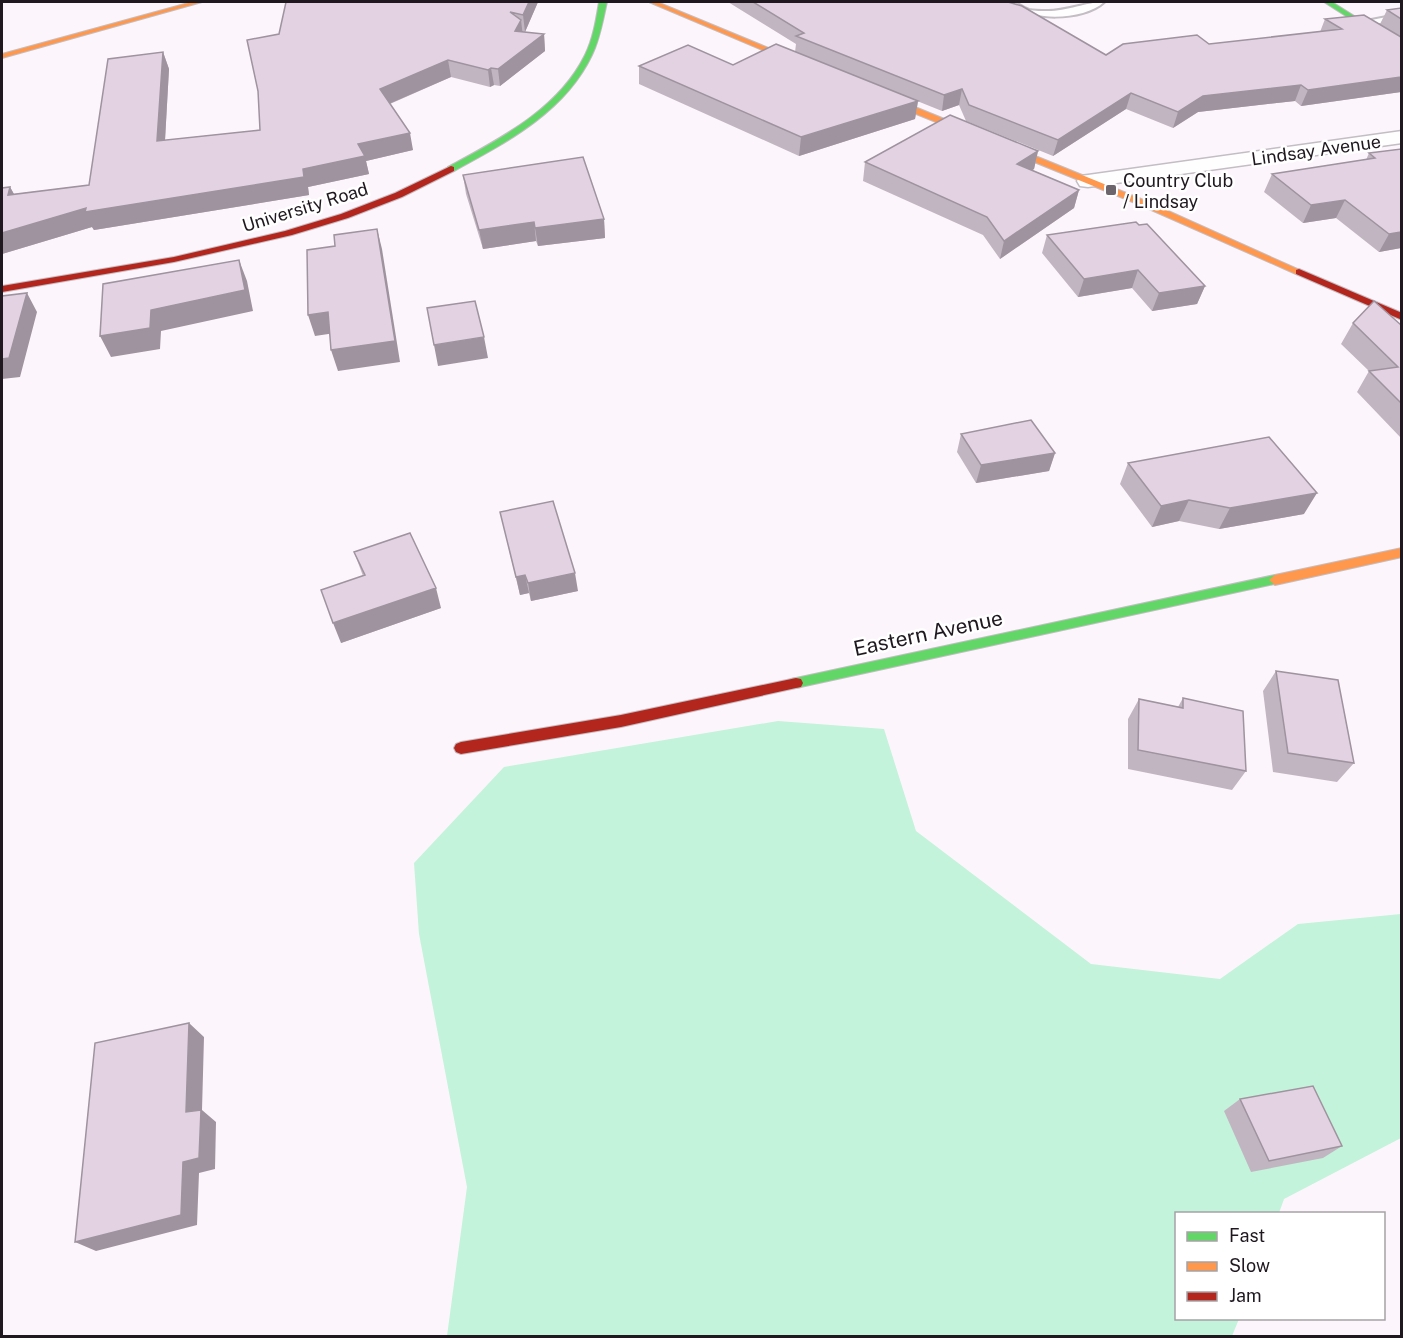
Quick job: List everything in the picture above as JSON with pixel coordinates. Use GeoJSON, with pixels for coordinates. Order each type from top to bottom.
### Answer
{"type":"FeatureCollection","features":[{"type":"Feature","properties":{"kind":"street"},"geometry":{"type":"LineString","coordinates":[[2,56],[198,2]]}},
{"type":"Feature","properties":{"kind":"street","name":"University Road"},"geometry":{"type":"LineString","coordinates":[[2,289],[226,249],[296,232],[350,216],[429,182],[519,129],[554,101],[586,58],[603,2]]}},
{"type":"Feature","properties":{"kind":"street"},"geometry":{"type":"LineString","coordinates":[[652,2],[823,73]]}},
{"type":"Feature","properties":{"kind":"street"},"geometry":{"type":"LineString","coordinates":[[1328,2],[1401,50]]}},
{"type":"Feature","properties":{"kind":"street"},"geometry":{"type":"LineString","coordinates":[[856,86],[1245,246],[1401,317]]}},
{"type":"Feature","properties":{"kind":"street","name":"Lindsay Avenue"},"geometry":{"type":"LineString","coordinates":[[1088,181],[1401,137]]}},
{"type":"Feature","properties":{"kind":"street","name":"Eastern Avenue"},"geometry":{"type":"LineString","coordinates":[[461,748],[621,722],[1401,552]]}},
{"type":"Feature","properties":{"kind":"lane"},"geometry":{"type":"LineString","coordinates":[[1012,2],[1022,10],[1040,14],[1087,9],[1100,2]]}},
{"type":"Feature","properties":{"kind":"lane"},"geometry":{"type":"LineString","coordinates":[[1360,23],[1401,17]]}},
{"type":"Feature","properties":{"kind":"green space"},"geometry":{"type":"Polygon","coordinates":[[[778,721],[884,729],[916,831],[1091,964],[1220,979],[1298,924],[1401,914],[1401,1138],[1284,1199],[1279,1212],[1175,1212],[1175,1320],[1239,1320],[1232,1336],[447,1336],[467,1187],[419,934],[414,863],[504,767],[778,721]]]}},
{"type":"Feature","properties":{"kind":"building"},"geometry":{"type":"Polygon","coordinates":[[[286,2],[529,2],[523,15],[510,12],[521,20],[515,31],[544,34],[498,69],[488,70],[448,60],[380,89],[410,133],[358,144],[365,156],[303,169],[304,177],[85,212],[86,208],[2,233],[2,188],[10,187],[8,195],[89,185],[108,59],[163,52],[157,141],[260,130],[258,91],[247,40],[279,34],[286,2]]]}},
{"type":"Feature","properties":{"kind":"building"},"geometry":{"type":"Polygon","coordinates":[[[753,2],[1008,2],[1022,6],[1106,55],[1123,44],[1197,35],[1209,44],[1342,29],[1325,19],[1364,15],[1401,37],[1401,77],[1308,90],[1301,85],[1203,96],[1178,112],[1131,93],[1058,140],[969,105],[962,89],[944,95],[796,36],[804,33],[753,2]]]}},
{"type":"Feature","properties":{"kind":"building"},"geometry":{"type":"Polygon","coordinates":[[[1401,8],[1401,19],[1387,10],[1401,8]]]}},
{"type":"Feature","properties":{"kind":"building"},"geometry":{"type":"Polygon","coordinates":[[[776,44],[918,101],[801,137],[639,66],[688,45],[733,65],[776,44]]]}},
{"type":"Feature","properties":{"kind":"building"},"geometry":{"type":"Polygon","coordinates":[[[950,115],[1038,151],[1017,164],[1079,190],[1004,241],[987,217],[865,162],[950,115]]]}},
{"type":"Feature","properties":{"kind":"building"},"geometry":{"type":"Polygon","coordinates":[[[1401,149],[1401,232],[1389,234],[1345,200],[1311,205],[1272,174],[1375,158],[1369,153],[1401,149]]]}},
{"type":"Feature","properties":{"kind":"building"},"geometry":{"type":"Polygon","coordinates":[[[583,157],[604,219],[535,228],[534,222],[479,230],[463,175],[583,157]]]}},
{"type":"Feature","properties":{"kind":"building"},"geometry":{"type":"Polygon","coordinates":[[[1136,222],[1139,225],[1147,224],[1205,286],[1159,293],[1138,270],[1084,279],[1047,235],[1136,222]]]}},
{"type":"Feature","properties":{"kind":"building"},"geometry":{"type":"Polygon","coordinates":[[[377,229],[395,341],[331,350],[328,312],[308,315],[307,250],[335,246],[334,235],[377,229]]]}},
{"type":"Feature","properties":{"kind":"building"},"geometry":{"type":"Polygon","coordinates":[[[239,260],[245,290],[151,310],[150,328],[100,336],[103,284],[239,260]]]}},
{"type":"Feature","properties":{"kind":"building"},"geometry":{"type":"Polygon","coordinates":[[[27,293],[9,358],[2,359],[2,296],[27,293]]]}},
{"type":"Feature","properties":{"kind":"building"},"geometry":{"type":"Polygon","coordinates":[[[475,301],[484,337],[434,345],[427,308],[475,301]]]}},
{"type":"Feature","properties":{"kind":"building"},"geometry":{"type":"Polygon","coordinates":[[[1374,301],[1401,325],[1401,403],[1369,371],[1398,367],[1353,323],[1374,301]]]}},
{"type":"Feature","properties":{"kind":"building"},"geometry":{"type":"Polygon","coordinates":[[[1031,420],[1055,453],[981,465],[961,434],[1031,420]]]}},
{"type":"Feature","properties":{"kind":"building"},"geometry":{"type":"Polygon","coordinates":[[[1269,437],[1317,493],[1230,508],[1189,500],[1161,506],[1128,463],[1269,437]]]}},
{"type":"Feature","properties":{"kind":"building"},"geometry":{"type":"Polygon","coordinates":[[[553,501],[575,573],[528,583],[525,575],[516,577],[500,512],[553,501]]]}},
{"type":"Feature","properties":{"kind":"building"},"geometry":{"type":"Polygon","coordinates":[[[410,533],[436,588],[333,623],[321,590],[365,575],[354,552],[410,533]]]}},
{"type":"Feature","properties":{"kind":"building"},"geometry":{"type":"Polygon","coordinates":[[[1276,671],[1338,680],[1354,763],[1288,753],[1276,671]]]}},
{"type":"Feature","properties":{"kind":"building"},"geometry":{"type":"Polygon","coordinates":[[[1183,698],[1243,711],[1246,771],[1138,750],[1139,699],[1183,708],[1183,698]]]}},
{"type":"Feature","properties":{"kind":"building"},"geometry":{"type":"Polygon","coordinates":[[[189,1023],[186,1112],[201,1110],[199,1158],[183,1162],[181,1215],[75,1242],[95,1043],[189,1023]]]}},
{"type":"Feature","properties":{"kind":"building"},"geometry":{"type":"Polygon","coordinates":[[[1313,1086],[1342,1146],[1269,1161],[1240,1099],[1313,1086]]]}},
{"type":"Feature","properties":{"kind":"traffic: fast"},"geometry":{"type":"LineString","coordinates":[[451,169],[509,136],[563,93],[588,56],[603,2]]}},
{"type":"Feature","properties":{"kind":"traffic: fast"},"geometry":{"type":"LineString","coordinates":[[1328,2],[1402,50]]}},
{"type":"Feature","properties":{"kind":"traffic: fast"},"geometry":{"type":"LineString","coordinates":[[796,683],[1275,580]]}},
{"type":"Feature","properties":{"kind":"traffic: slow"},"geometry":{"type":"LineString","coordinates":[[2,56],[198,2]]}},
{"type":"Feature","properties":{"kind":"traffic: slow"},"geometry":{"type":"LineString","coordinates":[[652,2],[808,66]]}},
{"type":"Feature","properties":{"kind":"traffic: slow"},"geometry":{"type":"LineString","coordinates":[[875,94],[1143,203],[1299,272]]}},
{"type":"Feature","properties":{"kind":"traffic: slow"},"geometry":{"type":"LineString","coordinates":[[1275,580],[1402,552]]}},
{"type":"Feature","properties":{"kind":"traffic: jam"},"geometry":{"type":"LineString","coordinates":[[2,289],[174,259],[289,233],[344,216],[399,195],[451,169]]}},
{"type":"Feature","properties":{"kind":"traffic: jam"},"geometry":{"type":"LineString","coordinates":[[1299,272],[1402,317]]}},
{"type":"Feature","properties":{"kind":"traffic: jam"},"geometry":{"type":"LineString","coordinates":[[461,748],[621,721],[796,683]]}},
{"type":"Feature","properties":{"kind":"place","name":"Country Club / Lindsay"},"geometry":{"type":"Point","coordinates":[1111,190]}}]}
